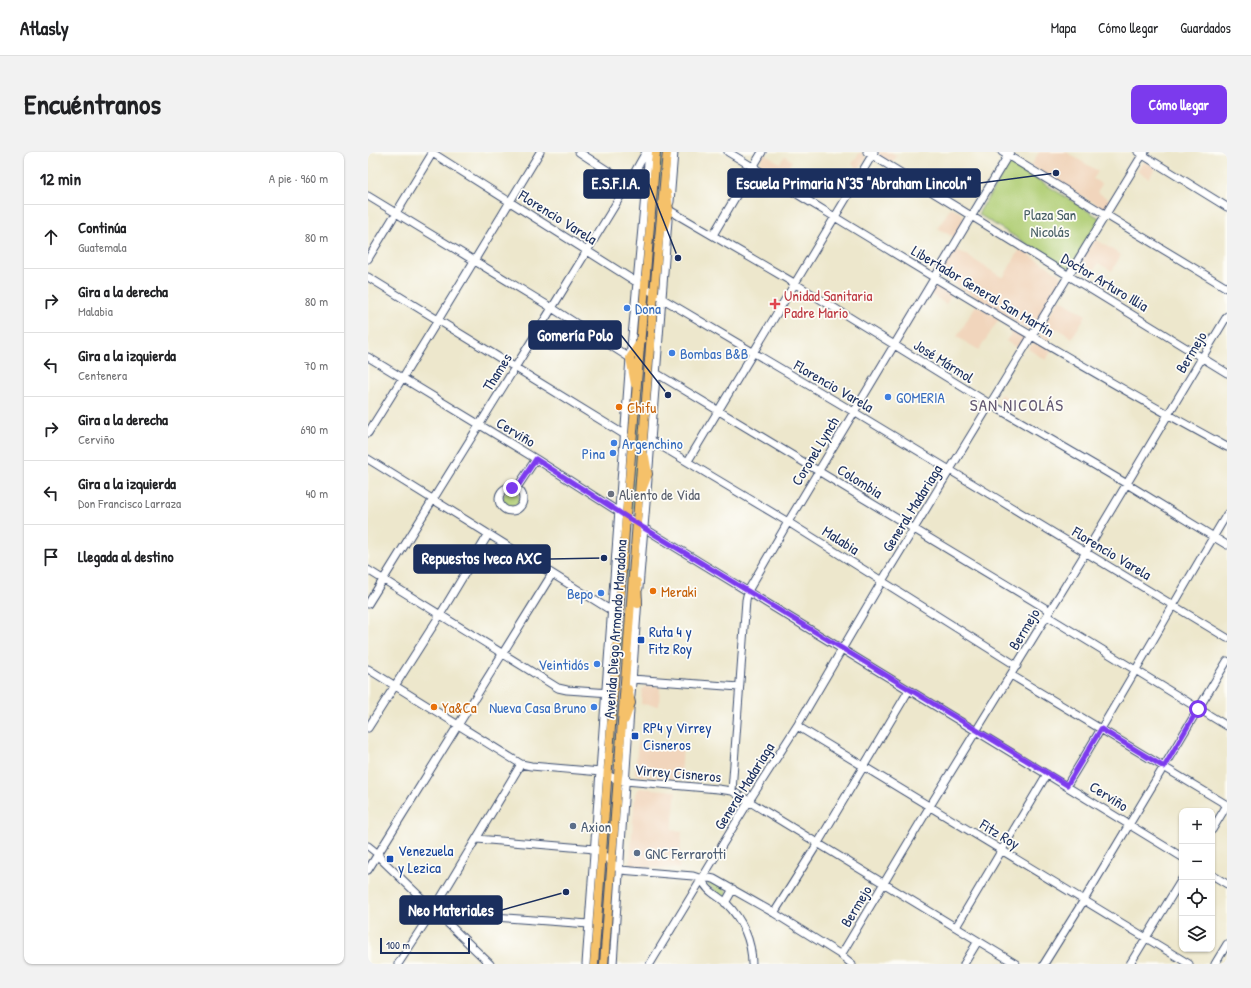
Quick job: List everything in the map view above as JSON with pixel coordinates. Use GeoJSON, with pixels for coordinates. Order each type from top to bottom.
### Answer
{"type":"FeatureCollection","features":[{"type":"Feature","properties":{"kind":"main road","name":"Avenida Diego Armando Maradona"},"geometry":{"type":"LineString","coordinates":[[594,964],[598,851],[623,514],[637,395],[656,152]]}},
{"type":"Feature","properties":{"kind":"main road","name":"Avenida Diego Armando Maradona"},"geometry":{"type":"LineString","coordinates":[[604,964],[611,863],[621,781],[621,735],[629,679],[640,526],[639,496],[647,441],[654,293],[667,152]]}},
{"type":"Feature","properties":{"kind":"main road"},"geometry":{"type":"LineString","coordinates":[[658,247],[669,210],[665,178]]}},
{"type":"Feature","properties":{"kind":"main road"},"geometry":{"type":"LineString","coordinates":[[637,395],[630,358],[641,341]]}},
{"type":"Feature","properties":{"kind":"main road"},"geometry":{"type":"LineString","coordinates":[[639,496],[648,474],[647,441]]}},
{"type":"Feature","properties":{"kind":"main road"},"geometry":{"type":"LineString","coordinates":[[638,604],[640,526]]}},
{"type":"Feature","properties":{"kind":"main road"},"geometry":{"type":"LineString","coordinates":[[621,735],[630,704],[629,679]]}},
{"type":"Feature","properties":{"kind":"street"},"geometry":{"type":"LineString","coordinates":[[368,259],[432,152]]}},
{"type":"Feature","properties":{"kind":"street","name":"Florencio Varela"},"geometry":{"type":"LineString","coordinates":[[432,152],[663,299],[951,470],[1227,638]]}},
{"type":"Feature","properties":{"kind":"street"},"geometry":{"type":"LineString","coordinates":[[368,434],[439,320],[540,152]]}},
{"type":"Feature","properties":{"kind":"street"},"geometry":{"type":"LineString","coordinates":[[579,152],[645,195]]}},
{"type":"Feature","properties":{"kind":"street","name":"Thames"},"geometry":{"type":"LineString","coordinates":[[368,604],[516,367],[647,152]]}},
{"type":"Feature","properties":{"kind":"street","name":"Avenida Diego Armando Maradona"},"geometry":{"type":"LineString","coordinates":[[610,693],[612,611],[623,514],[625,435],[630,358],[645,195],[647,152]]}},
{"type":"Feature","properties":{"kind":"street","name":"Avenida Diego Armando Maradona"},"geometry":{"type":"LineString","coordinates":[[647,441],[656,373],[663,299],[674,152]]}},
{"type":"Feature","properties":{"kind":"street","name":"Libertador General San Martín"},"geometry":{"type":"LineString","coordinates":[[728,152],[1032,336],[1167,415],[1227,448]]}},
{"type":"Feature","properties":{"kind":"street"},"geometry":{"type":"LineString","coordinates":[[713,235],[762,152]]}},
{"type":"Feature","properties":{"kind":"street"},"geometry":{"type":"LineString","coordinates":[[688,461],[835,216],[871,153]]}},
{"type":"Feature","properties":{"kind":"street","name":"Doctor Arturo Illia"},"geometry":{"type":"LineString","coordinates":[[871,153],[1227,373]]}},
{"type":"Feature","properties":{"kind":"street"},"geometry":{"type":"LineString","coordinates":[[1007,153],[1227,288]]}},
{"type":"Feature","properties":{"kind":"street","name":"Coronel Lynch"},"geometry":{"type":"LineString","coordinates":[[732,791],[739,686],[748,591],[972,215],[1007,153]]}},
{"type":"Feature","properties":{"kind":"street"},"geometry":{"type":"LineString","coordinates":[[1142,153],[1227,207]]}},
{"type":"Feature","properties":{"kind":"street","name":"General Madariaga"},"geometry":{"type":"LineString","coordinates":[[650,964],[749,801],[797,726],[882,581],[1069,276],[1142,153]]}},
{"type":"Feature","properties":{"kind":"street"},"geometry":{"type":"LineString","coordinates":[[368,196],[552,308],[630,358]]}},
{"type":"Feature","properties":{"kind":"street","name":"José Mármol"},"geometry":{"type":"LineString","coordinates":[[669,210],[713,235],[990,404],[1127,484],[1227,545]]}},
{"type":"Feature","properties":{"kind":"street"},"geometry":{"type":"LineString","coordinates":[[368,277],[625,435]]}},
{"type":"Feature","properties":{"kind":"street","name":"Bermejo"},"geometry":{"type":"LineString","coordinates":[[841,955],[930,806],[977,732],[1086,552],[1227,316]]}},
{"type":"Feature","properties":{"kind":"street","name":"Cerviño"},"geometry":{"type":"LineString","coordinates":[[368,356],[536,459],[640,526],[977,732],[1067,785],[1179,855]]}},
{"type":"Feature","properties":{"kind":"street","name":"Colombia"},"geometry":{"type":"LineString","coordinates":[[656,373],[819,470],[1049,613],[1134,670],[1227,726]]}},
{"type":"Feature","properties":{"kind":"street","name":"Malabia"},"geometry":{"type":"LineString","coordinates":[[647,441],[688,461],[1017,666]]}},
{"type":"Feature","properties":{"kind":"street"},"geometry":{"type":"LineString","coordinates":[[368,458],[612,611]]}},
{"type":"Feature","properties":{"kind":"street"},"geometry":{"type":"LineString","coordinates":[[516,489],[536,459]]}},
{"type":"Feature","properties":{"kind":"street","name":"Avenida Diego Armando Maradona"},"geometry":{"type":"LineString","coordinates":[[640,526],[648,474]]}},
{"type":"Feature","properties":{"kind":"street"},"geometry":{"type":"LineString","coordinates":[[1067,785],[1227,514]]}},
{"type":"Feature","properties":{"kind":"street"},"geometry":{"type":"LineString","coordinates":[[368,728],[440,615],[488,534]]}},
{"type":"Feature","properties":{"kind":"street"},"geometry":{"type":"LineString","coordinates":[[368,570],[562,689],[610,693]]}},
{"type":"Feature","properties":{"kind":"street"},"geometry":{"type":"LineString","coordinates":[[368,870],[552,574]]}},
{"type":"Feature","properties":{"kind":"street","name":"Avenida Diego Armando Maradona"},"geometry":{"type":"LineString","coordinates":[[629,679],[638,604]]}},
{"type":"Feature","properties":{"kind":"street"},"geometry":{"type":"LineString","coordinates":[[1044,964],[1130,824],[1227,661]]}},
{"type":"Feature","properties":{"kind":"street","name":"Virrey Cisneros"},"geometry":{"type":"LineString","coordinates":[[368,669],[521,764],[604,774],[621,781],[732,791],[1016,964]]}},
{"type":"Feature","properties":{"kind":"street"},"geometry":{"type":"LineString","coordinates":[[1011,675],[1227,805],[1215,825]]}},
{"type":"Feature","properties":{"kind":"street"},"geometry":{"type":"LineString","coordinates":[[629,679],[739,686]]}},
{"type":"Feature","properties":{"kind":"street"},"geometry":{"type":"LineString","coordinates":[[774,912],[818,843],[909,690]]}},
{"type":"Feature","properties":{"kind":"street","name":"Avenida Diego Armando Maradona"},"geometry":{"type":"LineString","coordinates":[[613,964],[620,870],[621,781],[630,704]]}},
{"type":"Feature","properties":{"kind":"street","name":"Fitz Roy"},"geometry":{"type":"LineString","coordinates":[[797,726],[1189,964]]}},
{"type":"Feature","properties":{"kind":"street"},"geometry":{"type":"LineString","coordinates":[[398,964],[436,911],[521,764]]}},
{"type":"Feature","properties":{"kind":"street"},"geometry":{"type":"LineString","coordinates":[[956,927],[1048,774]]}},
{"type":"Feature","properties":{"kind":"street"},"geometry":{"type":"LineString","coordinates":[[477,839],[598,851],[620,870],[693,876],[702,879],[709,878],[733,889],[774,912],[841,955],[852,964]]}},
{"type":"Feature","properties":{"kind":"street"},"geometry":{"type":"LineString","coordinates":[[368,846],[378,854],[490,964]]}},
{"type":"Feature","properties":{"kind":"street","name":"Avenida Diego Armando Maradona"},"geometry":{"type":"LineString","coordinates":[[586,964],[589,924],[598,851]]}},
{"type":"Feature","properties":{"kind":"street"},"geometry":{"type":"LineString","coordinates":[[1215,877],[1227,884]]}},
{"type":"Feature","properties":{"kind":"street"},"geometry":{"type":"LineString","coordinates":[[702,879],[704,887],[725,902],[736,914],[742,924],[750,942],[752,964]]}},
{"type":"Feature","properties":{"kind":"street"},"geometry":{"type":"LineString","coordinates":[[1130,964],[1179,885]]}},
{"type":"Feature","properties":{"kind":"street"},"geometry":{"type":"LineString","coordinates":[[725,902],[733,889]]}},
{"type":"Feature","properties":{"kind":"street"},"geometry":{"type":"LineString","coordinates":[[436,911],[589,924]]}},
{"type":"Feature","properties":{"kind":"street"},"geometry":{"type":"LineString","coordinates":[[964,964],[978,941]]}},
{"type":"Feature","properties":{"kind":"street"},"geometry":{"type":"LineString","coordinates":[[1215,964],[1227,944]]}},
{"type":"Feature","properties":{"kind":"shaded area"},"geometry":{"type":"Polygon","coordinates":[[[860,152],[864,154],[866,159],[859,169],[852,164],[860,152]]]}},
{"type":"Feature","properties":{"kind":"shaded area"},"geometry":{"type":"Polygon","coordinates":[[[878,152],[891,152],[897,156],[892,164],[879,156],[878,152]]]}},
{"type":"Feature","properties":{"kind":"shaded area"},"geometry":{"type":"Polygon","coordinates":[[[1039,152],[1066,152],[1098,171],[1093,179],[1102,184],[1097,192],[1112,201],[1106,209],[1031,166],[1039,152]]]}},
{"type":"Feature","properties":{"kind":"shaded area"},"geometry":{"type":"Polygon","coordinates":[[[764,154],[780,163],[785,156],[792,161],[780,180],[760,166],[759,163],[764,154]]]}},
{"type":"Feature","properties":{"kind":"shaded area"},"geometry":{"type":"Polygon","coordinates":[[[1143,162],[1156,167],[1149,178],[1137,171],[1143,162]]]}},
{"type":"Feature","properties":{"kind":"shaded area"},"geometry":{"type":"Polygon","coordinates":[[[951,207],[962,214],[964,218],[964,221],[954,238],[938,228],[951,207]]]}},
{"type":"Feature","properties":{"kind":"shaded area"},"geometry":{"type":"Polygon","coordinates":[[[1095,239],[1121,255],[1112,271],[1098,263],[1094,270],[1081,262],[1095,239]]]}},
{"type":"Feature","properties":{"kind":"shaded area"},"geometry":{"type":"Polygon","coordinates":[[[955,248],[1003,278],[1020,249],[1060,274],[1063,281],[1031,330],[1026,329],[941,276],[941,273],[955,248]]]}},
{"type":"Feature","properties":{"kind":"shaded area"},"geometry":{"type":"Polygon","coordinates":[[[937,283],[953,292],[946,304],[928,293],[933,284],[937,283]]]}},
{"type":"Feature","properties":{"kind":"shaded area"},"geometry":{"type":"Polygon","coordinates":[[[1059,299],[1086,315],[1072,338],[1057,328],[1048,342],[1041,338],[1039,334],[1059,299]]]}},
{"type":"Feature","properties":{"kind":"shaded area"},"geometry":{"type":"Polygon","coordinates":[[[976,305],[999,319],[979,350],[957,337],[976,305]]]}},
{"type":"Feature","properties":{"kind":"shaded area"},"geometry":{"type":"Polygon","coordinates":[[[1014,329],[1023,335],[1026,340],[1020,350],[1006,341],[1014,329]]]}},
{"type":"Feature","properties":{"kind":"shaded area"},"geometry":{"type":"Polygon","coordinates":[[[1035,343],[1052,350],[1046,360],[1028,349],[1035,343]]]}},
{"type":"Feature","properties":{"kind":"shaded area"},"geometry":{"type":"Polygon","coordinates":[[[1001,394],[1014,402],[1009,410],[998,403],[998,399],[1001,394]]]}},
{"type":"Feature","properties":{"kind":"shaded area"},"geometry":{"type":"Polygon","coordinates":[[[646,686],[660,687],[659,706],[641,704],[642,689],[646,686]]]}},
{"type":"Feature","properties":{"kind":"shaded area"},"geometry":{"type":"Polygon","coordinates":[[[638,741],[683,744],[681,780],[639,776],[635,773],[638,741]]]}},
{"type":"Feature","properties":{"kind":"shaded area"},"geometry":{"type":"Polygon","coordinates":[[[640,788],[676,791],[672,830],[682,831],[679,869],[633,866],[630,863],[635,793],[640,788]]]}},
{"type":"Feature","properties":{"kind":"green space"},"geometry":{"type":"Polygon","coordinates":[[[660,152],[663,152],[653,277],[651,280],[650,277],[660,152]]]}},
{"type":"Feature","properties":{"kind":"green space","name":"Plaza San Nicolás"},"geometry":{"type":"Polygon","coordinates":[[[1010,162],[1101,219],[1069,270],[978,214],[1010,162]]]}},
{"type":"Feature","properties":{"kind":"green space"},"geometry":{"type":"Polygon","coordinates":[[[648,298],[650,302],[634,508],[632,510],[631,507],[648,298]]]}},
{"type":"Feature","properties":{"kind":"green space"},"geometry":{"type":"Polygon","coordinates":[[[511,491],[517,493],[519,499],[517,505],[511,507],[505,505],[503,499],[505,493],[511,491]]]}},
{"type":"Feature","properties":{"kind":"green space"},"geometry":{"type":"Polygon","coordinates":[[[631,530],[613,767],[610,765],[629,533],[631,530]]]}},
{"type":"Feature","properties":{"kind":"green space"},"geometry":{"type":"Polygon","coordinates":[[[611,785],[613,785],[609,845],[607,847],[606,845],[611,785]]]}},
{"type":"Feature","properties":{"kind":"green space"},"geometry":{"type":"Polygon","coordinates":[[[607,865],[608,869],[601,964],[598,964],[605,869],[607,865]]]}},
{"type":"Feature","properties":{"kind":"green space"},"geometry":{"type":"Polygon","coordinates":[[[710,881],[713,881],[728,892],[724,898],[707,884],[710,881]]]}},
{"type":"Feature","properties":{"kind":"place","name":"Escuela Primaria N°35 \"Abraham Lincoln\""},"geometry":{"type":"Point","coordinates":[1056,173]}},
{"type":"Feature","properties":{"kind":"place","name":"E.S.F.I.A."},"geometry":{"type":"Point","coordinates":[678,258]}},
{"type":"Feature","properties":{"kind":"place","name":"Unidad Sanitaria Padre Mario"},"geometry":{"type":"Point","coordinates":[775,304]}},
{"type":"Feature","properties":{"kind":"place","name":"Dona"},"geometry":{"type":"Point","coordinates":[627,308]}},
{"type":"Feature","properties":{"kind":"place","name":"Bombas B&B"},"geometry":{"type":"Point","coordinates":[672,353]}},
{"type":"Feature","properties":{"kind":"place","name":"Gomería Polo"},"geometry":{"type":"Point","coordinates":[668,395]}},
{"type":"Feature","properties":{"kind":"place","name":"GOMERIA"},"geometry":{"type":"Point","coordinates":[888,397]}},
{"type":"Feature","properties":{"kind":"place","name":"Chifu"},"geometry":{"type":"Point","coordinates":[619,407]}},
{"type":"Feature","properties":{"kind":"place","name":"Argenchino"},"geometry":{"type":"Point","coordinates":[614,443]}},
{"type":"Feature","properties":{"kind":"place","name":"Pina"},"geometry":{"type":"Point","coordinates":[613,453]}},
{"type":"Feature","properties":{"kind":"place","name":"Aliento de Vida"},"geometry":{"type":"Point","coordinates":[611,494]}},
{"type":"Feature","properties":{"kind":"place","name":"Repuestos Iveco AXC"},"geometry":{"type":"Point","coordinates":[604,558]}},
{"type":"Feature","properties":{"kind":"place","name":"Meraki"},"geometry":{"type":"Point","coordinates":[653,591]}},
{"type":"Feature","properties":{"kind":"place","name":"Bepo"},"geometry":{"type":"Point","coordinates":[601,593]}},
{"type":"Feature","properties":{"kind":"place","name":"Ruta 4 y Fitz Roy"},"geometry":{"type":"Point","coordinates":[641,640]}},
{"type":"Feature","properties":{"kind":"place","name":"Veintidós"},"geometry":{"type":"Point","coordinates":[597,664]}},
{"type":"Feature","properties":{"kind":"place","name":"Ya&Ca"},"geometry":{"type":"Point","coordinates":[434,707]}},
{"type":"Feature","properties":{"kind":"place","name":"Nueva Casa Bruno"},"geometry":{"type":"Point","coordinates":[594,707]}},
{"type":"Feature","properties":{"kind":"place","name":"RP4 y Virrey Cisneros"},"geometry":{"type":"Point","coordinates":[635,736]}},
{"type":"Feature","properties":{"kind":"place","name":"Axion"},"geometry":{"type":"Point","coordinates":[573,826]}},
{"type":"Feature","properties":{"kind":"place","name":"GNC Ferrarotti"},"geometry":{"type":"Point","coordinates":[637,853]}},
{"type":"Feature","properties":{"kind":"place","name":"Venezuela y Lezica"},"geometry":{"type":"Point","coordinates":[390,859]}},
{"type":"Feature","properties":{"kind":"place","name":"Neo Materiales"},"geometry":{"type":"Point","coordinates":[566,892]}},
{"type":"Feature","properties":{"kind":"district","name":"SAN NICOLÁS"},"geometry":{"type":"Point","coordinates":[1017,404]}},
{"type":"Feature","properties":{"kind":"route"},"geometry":{"type":"LineString","coordinates":[[512,488],[516,489],[536,459],[644,528],[1067,785],[1101,729],[1164,767],[1198,709]]}}]}
